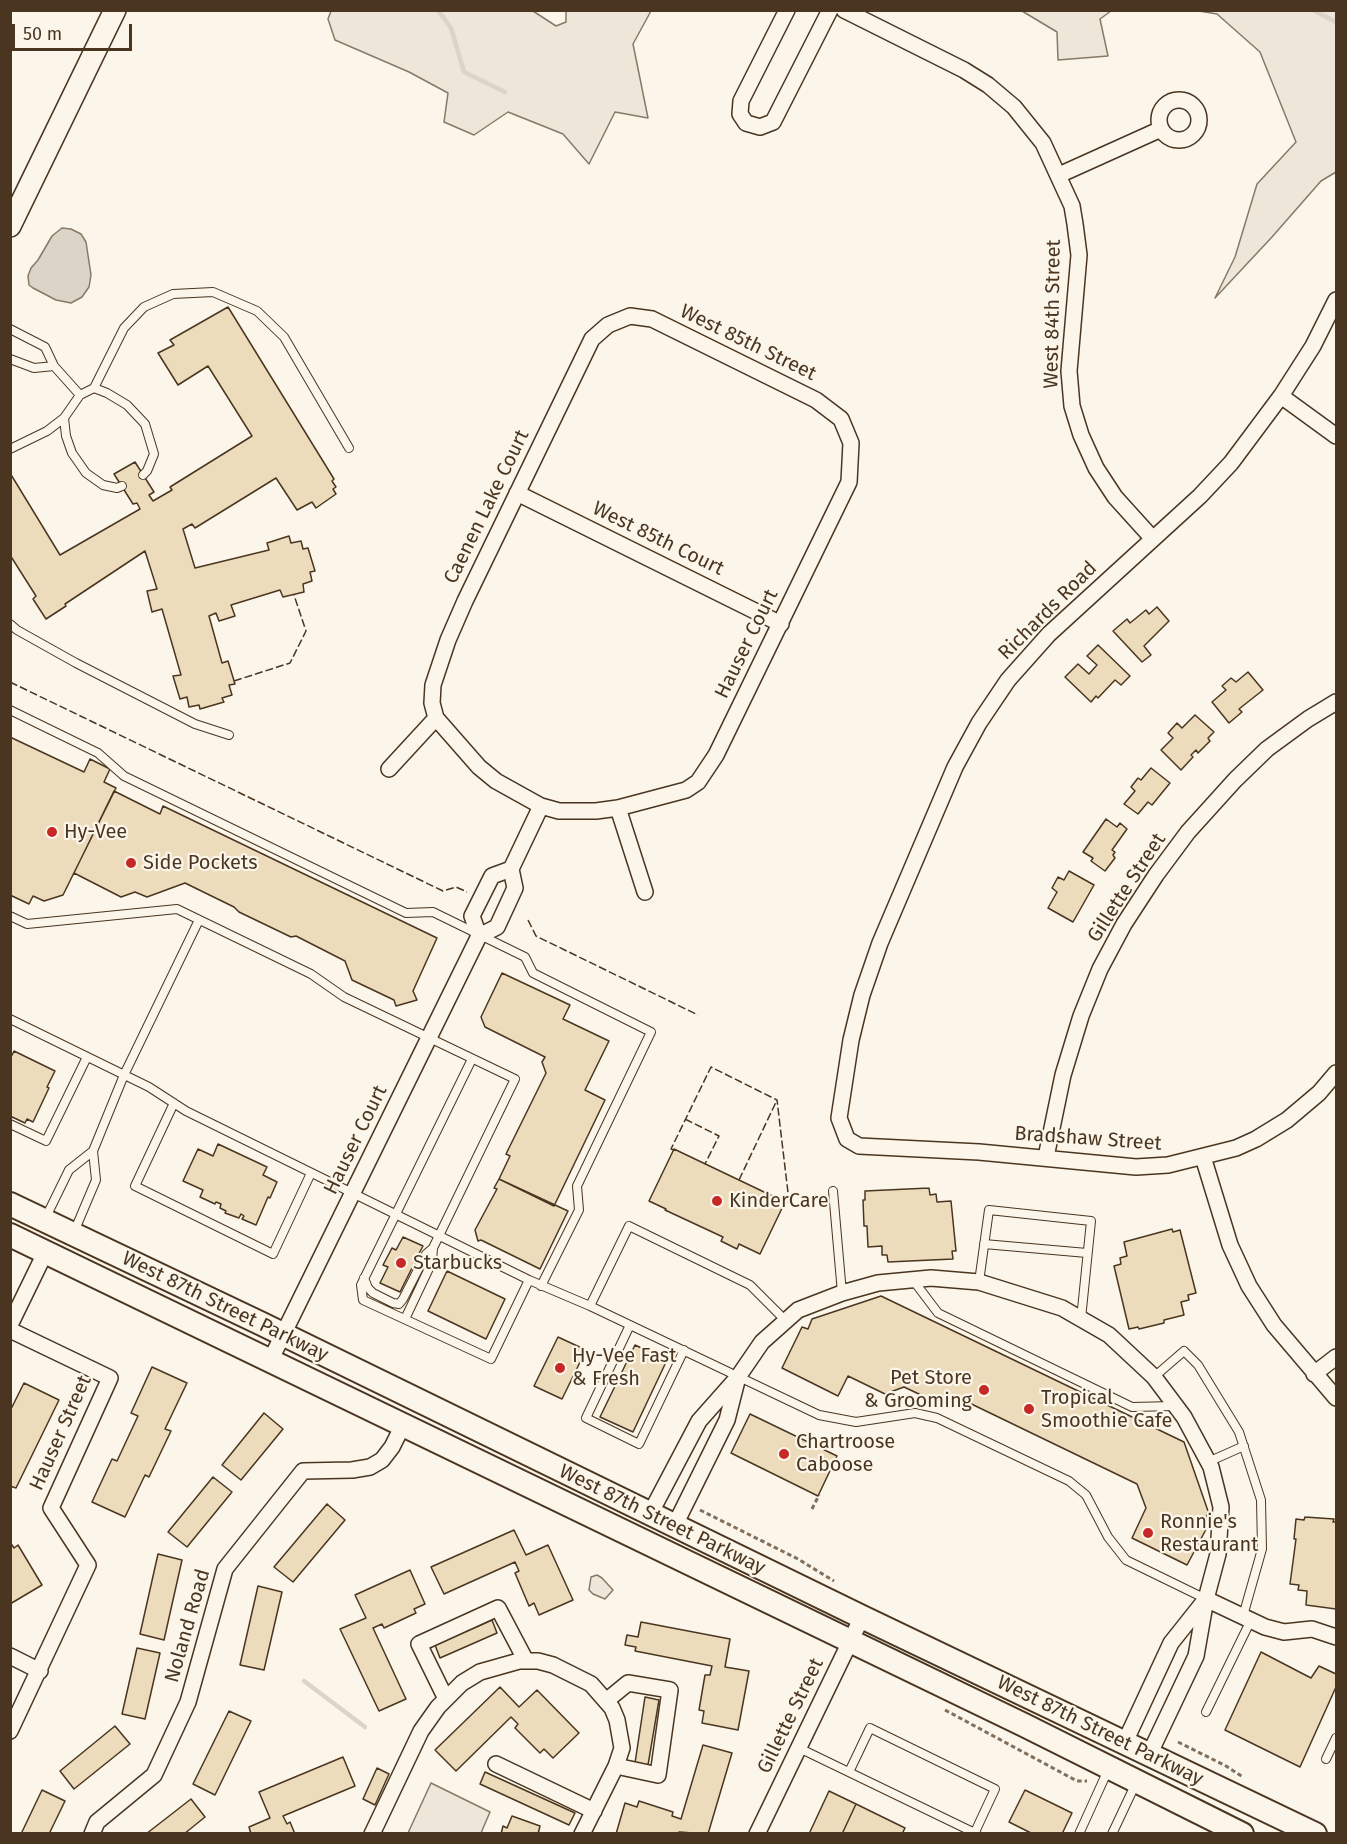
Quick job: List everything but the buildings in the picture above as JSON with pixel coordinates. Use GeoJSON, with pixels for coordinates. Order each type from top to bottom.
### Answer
{"type":"FeatureCollection","features":[{"type":"Feature","properties":{"kind":"main road"},"geometry":{"type":"LineString","coordinates":[[10,226],[115,10]]}},
{"type":"Feature","properties":{"kind":"main road","name":"West 87th Street Parkway"},"geometry":{"type":"LineString","coordinates":[[10,1204],[862,1617],[1315,1833]]}},
{"type":"Feature","properties":{"kind":"main road","name":"West 87th Street Parkway"},"geometry":{"type":"LineString","coordinates":[[10,1235],[1024,1725],[1242,1833]]}},
{"type":"Feature","properties":{"kind":"main road"},"geometry":{"type":"LineString","coordinates":[[507,1476],[524,1471],[639,1527],[657,1529],[675,1525]]}},
{"type":"Feature","properties":{"kind":"main road"},"geometry":{"type":"LineString","coordinates":[[1024,1725],[1058,1729],[1109,1753],[1125,1756],[1149,1755]]}},
{"type":"Feature","properties":{"kind":"street"},"geometry":{"type":"LineString","coordinates":[[787,10],[741,101],[740,114],[746,123],[760,127],[773,122],[830,10]]}},
{"type":"Feature","properties":{"kind":"street","name":"West 84th Street"},"geometry":{"type":"LineString","coordinates":[[844,10],[964,70],[988,85],[1014,107],[1035,131],[1059,175],[1072,206],[1079,255],[1069,371],[1072,406],[1081,435],[1096,468],[1115,497],[1154,539]]}},
{"type":"Feature","properties":{"kind":"street"},"geometry":{"type":"LineString","coordinates":[[1059,175],[1161,129]]}},
{"type":"Feature","properties":{"kind":"street","name":"Richards Road"},"geometry":{"type":"LineString","coordinates":[[847,1139],[839,1118],[845,1069],[862,995],[880,943],[955,767],[979,723],[1008,680],[1049,634],[1200,496],[1231,463],[1281,396],[1313,346],[1336,300]]}},
{"type":"Feature","properties":{"kind":"street","name":"West 85th Street"},"geometry":{"type":"LineString","coordinates":[[608,325],[630,316],[652,319],[816,400],[841,419],[851,443]]}},
{"type":"Feature","properties":{"kind":"street","name":"Caenen Lake Court"},"geometry":{"type":"LineString","coordinates":[[436,718],[432,703],[433,685],[448,640],[592,339],[608,325]]}},
{"type":"Feature","properties":{"kind":"street"},"geometry":{"type":"LineString","coordinates":[[1281,396],[1336,436]]}},
{"type":"Feature","properties":{"kind":"street","name":"Hauser Court"},"geometry":{"type":"LineString","coordinates":[[270,1362],[479,936],[497,927],[515,888],[511,868],[541,806],[559,811],[596,812],[686,790],[698,782],[716,755],[849,482],[851,443]]}},
{"type":"Feature","properties":{"kind":"street","name":"West 85th Court"},"geometry":{"type":"LineString","coordinates":[[518,493],[781,624]]}},
{"type":"Feature","properties":{"kind":"street","name":"Gillette Street"},"geometry":{"type":"LineString","coordinates":[[1046,1157],[1063,1075],[1081,1016],[1100,969],[1124,924],[1188,832],[1235,780],[1267,749],[1308,718],[1336,702]]}},
{"type":"Feature","properties":{"kind":"street"},"geometry":{"type":"LineString","coordinates":[[389,769],[436,718],[479,767],[496,781],[541,806]]}},
{"type":"Feature","properties":{"kind":"street"},"geometry":{"type":"LineString","coordinates":[[618,808],[645,892]]}},
{"type":"Feature","properties":{"kind":"street","name":"Hauser Court"},"geometry":{"type":"LineString","coordinates":[[479,936],[472,916],[492,876],[511,868]]}},
{"type":"Feature","properties":{"kind":"street","name":"Bradshaw Street"},"geometry":{"type":"LineString","coordinates":[[847,1139],[859,1146],[881,1148],[979,1152],[1136,1167],[1168,1166],[1236,1148],[1272,1130],[1319,1093],[1336,1073]]}},
{"type":"Feature","properties":{"kind":"street"},"geometry":{"type":"LineString","coordinates":[[1203,1157],[1230,1245],[1249,1286],[1274,1325],[1336,1398]]}},
{"type":"Feature","properties":{"kind":"street"},"geometry":{"type":"LineString","coordinates":[[10,1325],[45,1252]]}},
{"type":"Feature","properties":{"kind":"street"},"geometry":{"type":"LineString","coordinates":[[650,1514],[699,1421],[738,1377],[762,1342],[798,1310],[842,1293],[879,1283],[931,1278],[979,1282],[1062,1308],[1109,1335],[1154,1377],[1184,1416],[1208,1462],[1221,1507],[1218,1554],[1206,1599],[1196,1656],[1149,1755]]}},
{"type":"Feature","properties":{"kind":"street","name":"Hauser Street"},"geometry":{"type":"LineString","coordinates":[[10,1330],[110,1378],[51,1508],[88,1564],[10,1731]]}},
{"type":"Feature","properties":{"kind":"street"},"geometry":{"type":"LineString","coordinates":[[1314,1374],[1336,1357]]}},
{"type":"Feature","properties":{"kind":"street"},"geometry":{"type":"LineString","coordinates":[[675,1525],[727,1420],[738,1377]]}},
{"type":"Feature","properties":{"kind":"street","name":"Noland Road"},"geometry":{"type":"LineString","coordinates":[[92,1833],[97,1822],[154,1775],[189,1702],[225,1569],[229,1563],[303,1471],[352,1470],[370,1467],[382,1460],[392,1447],[403,1425]]}},
{"type":"Feature","properties":{"kind":"street"},"geometry":{"type":"LineString","coordinates":[[1206,1599],[1265,1627],[1284,1632],[1312,1629],[1336,1636]]}},
{"type":"Feature","properties":{"kind":"street"},"geometry":{"type":"LineString","coordinates":[[1125,1742],[1172,1643],[1206,1599]]}},
{"type":"Feature","properties":{"kind":"street"},"geometry":{"type":"LineString","coordinates":[[446,1699],[418,1644],[498,1608],[526,1661]]}},
{"type":"Feature","properties":{"kind":"street","name":"Gillette Street"},"geometry":{"type":"LineString","coordinates":[[762,1832],[799,1748],[862,1617]]}},
{"type":"Feature","properties":{"kind":"street"},"geometry":{"type":"LineString","coordinates":[[10,1656],[40,1671]]}},
{"type":"Feature","properties":{"kind":"street"},"geometry":{"type":"LineString","coordinates":[[372,1833],[422,1731],[446,1699],[462,1683],[480,1672],[505,1664],[526,1661],[553,1665],[591,1684],[606,1701],[617,1720],[622,1748],[616,1766],[582,1833]]}},
{"type":"Feature","properties":{"kind":"street"},"geometry":{"type":"LineString","coordinates":[[606,1701],[628,1683],[670,1690],[658,1775],[616,1766]]}},
{"type":"Feature","properties":{"kind":"street"},"geometry":{"type":"LineString","coordinates":[[496,1764],[594,1811]]}},
{"type":"Feature","properties":{"kind":"lane"},"geometry":{"type":"LineString","coordinates":[[10,449],[47,431],[64,418],[80,395],[94,388],[124,328],[144,307],[173,294],[213,292],[257,311],[284,337],[349,448]]}},
{"type":"Feature","properties":{"kind":"lane"},"geometry":{"type":"LineString","coordinates":[[10,329],[45,347],[54,366],[80,395]]}},
{"type":"Feature","properties":{"kind":"lane"},"geometry":{"type":"LineString","coordinates":[[10,359],[34,368],[54,366]]}},
{"type":"Feature","properties":{"kind":"lane"},"geometry":{"type":"LineString","coordinates":[[94,388],[127,405],[145,424],[154,454],[143,475]]}},
{"type":"Feature","properties":{"kind":"lane"},"geometry":{"type":"LineString","coordinates":[[64,418],[66,436],[72,453],[86,473],[103,485],[117,488],[122,486]]}},
{"type":"Feature","properties":{"kind":"lane"},"geometry":{"type":"LineString","coordinates":[[10,624],[76,663],[195,724],[229,735]]}},
{"type":"Feature","properties":{"kind":"lane"},"geometry":{"type":"LineString","coordinates":[[10,710],[98,753],[124,776],[406,913],[433,912],[525,957],[532,973],[651,1032],[578,1186],[579,1210],[542,1286]]}},
{"type":"Feature","properties":{"kind":"lane"},"geometry":{"type":"LineString","coordinates":[[10,916],[27,924],[177,909],[311,974],[344,997],[515,1079],[433,1248],[432,1262],[405,1319]]}},
{"type":"Feature","properties":{"kind":"lane"},"geometry":{"type":"LineString","coordinates":[[73,1235],[96,1180],[93,1151],[124,1075],[200,920]]}},
{"type":"Feature","properties":{"kind":"lane"},"geometry":{"type":"LineString","coordinates":[[10,1019],[149,1087],[186,1111],[353,1194],[529,1280],[590,1305],[819,1415],[856,1422],[915,1413],[943,1420],[1073,1484],[1086,1495],[1108,1537],[1126,1560],[1206,1599]]}},
{"type":"Feature","properties":{"kind":"lane"},"geometry":{"type":"LineString","coordinates":[[10,1124],[46,1141],[87,1057]]}},
{"type":"Feature","properties":{"kind":"lane"},"geometry":{"type":"LineString","coordinates":[[472,1059],[364,1278],[361,1285],[363,1300],[492,1359],[529,1280]]}},
{"type":"Feature","properties":{"kind":"lane"},"geometry":{"type":"LineString","coordinates":[[174,1103],[135,1186],[273,1254],[311,1173]]}},
{"type":"Feature","properties":{"kind":"lane"},"geometry":{"type":"LineString","coordinates":[[44,1221],[69,1170],[93,1151]]}},
{"type":"Feature","properties":{"kind":"lane"},"geometry":{"type":"LineString","coordinates":[[833,1191],[842,1293]]}},
{"type":"Feature","properties":{"kind":"lane"},"geometry":{"type":"LineString","coordinates":[[979,1282],[988,1210],[1091,1221],[1081,1319]]}},
{"type":"Feature","properties":{"kind":"lane"},"geometry":{"type":"LineString","coordinates":[[590,1305],[629,1226],[750,1285],[785,1320]]}},
{"type":"Feature","properties":{"kind":"lane"},"geometry":{"type":"LineString","coordinates":[[984,1244],[1088,1253]]}},
{"type":"Feature","properties":{"kind":"lane"},"geometry":{"type":"LineString","coordinates":[[364,1278],[373,1293],[399,1304],[426,1254],[433,1248]]}},
{"type":"Feature","properties":{"kind":"lane"},"geometry":{"type":"LineString","coordinates":[[913,1280],[938,1313],[1132,1407],[1176,1406]]}},
{"type":"Feature","properties":{"kind":"lane"},"geometry":{"type":"LineString","coordinates":[[630,1324],[586,1418],[639,1444],[684,1350]]}},
{"type":"Feature","properties":{"kind":"lane"},"geometry":{"type":"LineString","coordinates":[[1154,1377],[1184,1351],[1198,1365],[1239,1432],[1261,1500],[1262,1549],[1247,1618],[1206,1712]]}},
{"type":"Feature","properties":{"kind":"lane"},"geometry":{"type":"LineString","coordinates":[[1208,1462],[1244,1446]]}},
{"type":"Feature","properties":{"kind":"lane"},"geometry":{"type":"LineString","coordinates":[[799,1748],[976,1833],[995,1789],[870,1728],[849,1772]]}},
{"type":"Feature","properties":{"kind":"lane"},"geometry":{"type":"LineString","coordinates":[[1326,1759],[1336,1738]]}},
{"type":"Feature","properties":{"kind":"lane"},"geometry":{"type":"LineString","coordinates":[[1079,1833],[1109,1768]]}},
{"type":"Feature","properties":{"kind":"lane"},"geometry":{"type":"LineString","coordinates":[[1112,1833],[1137,1782]]}},
{"type":"Feature","properties":{"kind":"path"},"geometry":{"type":"LineString","coordinates":[[812,1509],[819,1495]]}},
{"type":"Feature","properties":{"kind":"path"},"geometry":{"type":"LineString","coordinates":[[937,1704],[964,1722],[1077,1781],[1087,1781]]}},
{"type":"Feature","properties":{"kind":"shaded area"},"geometry":{"type":"Polygon","coordinates":[[[331,11],[533,11],[556,26],[566,22],[566,11],[651,11],[633,44],[648,118],[615,112],[589,164],[563,134],[508,112],[474,135],[444,122],[448,93],[409,72],[335,40],[328,19],[331,11]]]}},
{"type":"Feature","properties":{"kind":"shaded area"},"geometry":{"type":"Polygon","coordinates":[[[1022,11],[1111,11],[1100,19],[1108,56],[1058,60],[1057,32],[1022,11]]]}},
{"type":"Feature","properties":{"kind":"shaded area"},"geometry":{"type":"Polygon","coordinates":[[[1199,11],[1336,11],[1336,172],[1321,181],[1215,298],[1235,257],[1257,184],[1296,142],[1260,52],[1217,14],[1199,11]]]}},
{"type":"Feature","properties":{"kind":"shaded area"},"geometry":{"type":"Polygon","coordinates":[[[62,228],[81,234],[86,242],[91,275],[89,287],[82,297],[71,303],[56,300],[29,285],[28,276],[31,268],[52,236],[62,228]]]}},
{"type":"Feature","properties":{"kind":"shaded area"},"geometry":{"type":"Polygon","coordinates":[[[597,1575],[613,1590],[605,1599],[589,1590],[591,1577],[597,1575]]]}},
{"type":"Feature","properties":{"kind":"shaded area"},"geometry":{"type":"Polygon","coordinates":[[[431,1783],[490,1812],[481,1833],[408,1833],[431,1783]]]}},
{"type":"Feature","properties":{"kind":"waterway"},"geometry":{"type":"LineString","coordinates":[[438,10],[451,28],[464,72],[505,92]]}},
{"type":"Feature","properties":{"kind":"waterway"},"geometry":{"type":"LineString","coordinates":[[1313,10],[1336,22]]}},
{"type":"Feature","properties":{"kind":"waterway"},"geometry":{"type":"LineString","coordinates":[[304,1681],[365,1727]]}},
{"type":"Feature","properties":{"kind":"fence"},"geometry":{"type":"LineString","coordinates":[[234,681],[290,663],[306,631],[294,595]]}},
{"type":"Feature","properties":{"kind":"fence"},"geometry":{"type":"LineString","coordinates":[[10,682],[443,891],[456,887],[467,892]]}},
{"type":"Feature","properties":{"kind":"fence"},"geometry":{"type":"LineString","coordinates":[[528,920],[536,936],[698,1015]]}},
{"type":"Feature","properties":{"kind":"fence"},"geometry":{"type":"LineString","coordinates":[[674,1150],[671,1149],[711,1067],[777,1100],[789,1201],[787,1205],[784,1204]]}},
{"type":"Feature","properties":{"kind":"fence"},"geometry":{"type":"LineString","coordinates":[[739,1180],[777,1100]]}},
{"type":"Feature","properties":{"kind":"fence"},"geometry":{"type":"LineString","coordinates":[[685,1119],[719,1136],[705,1164]]}},
{"type":"Feature","properties":{"kind":"place","name":"Hy-Vee"},"geometry":{"type":"Point","coordinates":[52,832]}},
{"type":"Feature","properties":{"kind":"place","name":"Side Pockets"},"geometry":{"type":"Point","coordinates":[131,863]}},
{"type":"Feature","properties":{"kind":"place","name":"KinderCare"},"geometry":{"type":"Point","coordinates":[717,1201]}},
{"type":"Feature","properties":{"kind":"place","name":"Starbucks"},"geometry":{"type":"Point","coordinates":[401,1263]}},
{"type":"Feature","properties":{"kind":"place","name":"Hy-Vee Fast & Fresh"},"geometry":{"type":"Point","coordinates":[560,1368]}},
{"type":"Feature","properties":{"kind":"place","name":"Pet Store & Grooming"},"geometry":{"type":"Point","coordinates":[984,1390]}},
{"type":"Feature","properties":{"kind":"place","name":"Tropical Smoothie Cafe"},"geometry":{"type":"Point","coordinates":[1029,1409]}},
{"type":"Feature","properties":{"kind":"place","name":"Chartroose Caboose"},"geometry":{"type":"Point","coordinates":[784,1454]}},
{"type":"Feature","properties":{"kind":"place","name":"Ronnie's Restaurant"},"geometry":{"type":"Point","coordinates":[1148,1533]}}]}
